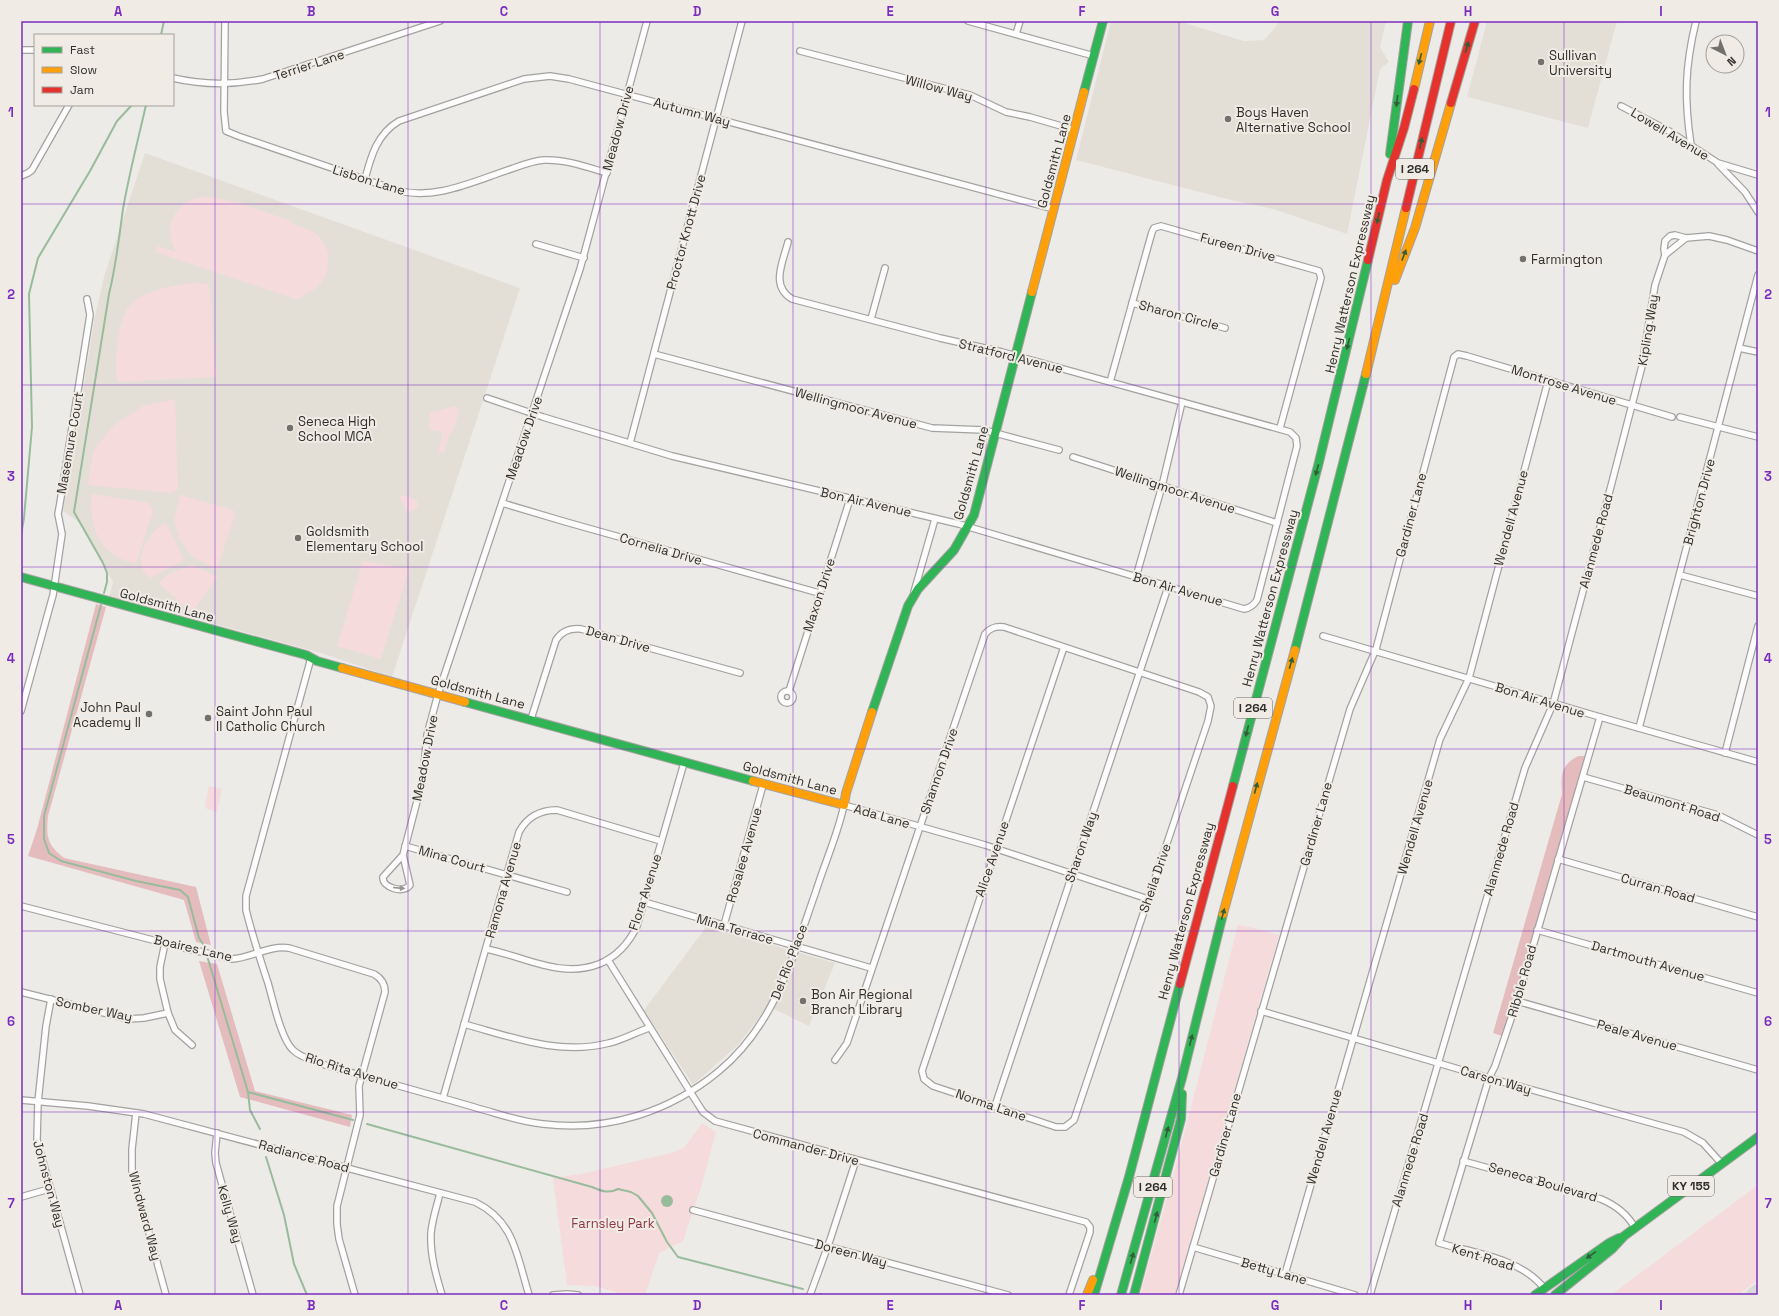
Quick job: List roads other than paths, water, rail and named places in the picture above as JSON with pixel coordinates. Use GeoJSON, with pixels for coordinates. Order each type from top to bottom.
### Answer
{"type":"FeatureCollection","features":[{"type":"Feature","properties":{"kind":"main road","name":"Goldsmith Lane"},"geometry":{"type":"LineString","coordinates":[[21,577],[306,655],[311,658],[763,785],[844,805],[846,793],[896,639],[912,598],[954,550],[969,527],[974,515],[1104,21]]}},
{"type":"Feature","properties":{"kind":"main road"},"geometry":{"type":"LineString","coordinates":[[1387,180],[1408,21]]}},
{"type":"Feature","properties":{"kind":"main road","name":"Henry Watterson Expressway"},"geometry":{"type":"LineString","coordinates":[[1094,1295],[1112,1236],[1318,466],[1387,180],[1404,128],[1430,21]]}},
{"type":"Feature","properties":{"kind":"main road","name":"I 264"},"geometry":{"type":"LineString","coordinates":[[1121,1295],[1182,1078],[1216,940],[1307,604],[1380,318],[1451,21]]}},
{"type":"Feature","properties":{"kind":"main road"},"geometry":{"type":"LineString","coordinates":[[1380,318],[1415,228],[1475,21]]}},
{"type":"Feature","properties":{"kind":"main road"},"geometry":{"type":"LineString","coordinates":[[1134,1295],[1182,1119],[1182,1078]]}},
{"type":"Feature","properties":{"kind":"main road","name":"KY 155"},"geometry":{"type":"LineString","coordinates":[[1555,1295],[1612,1248],[1624,1236],[1758,1137]]}},
{"type":"Feature","properties":{"kind":"main road"},"geometry":{"type":"LineString","coordinates":[[1086,1295],[1112,1236]]}},
{"type":"Feature","properties":{"kind":"main road","name":"KY 155"},"geometry":{"type":"LineString","coordinates":[[1534,1295],[1609,1243],[1624,1236]]}},
{"type":"Feature","properties":{"kind":"street"},"geometry":{"type":"LineString","coordinates":[[224,84],[225,21]]}},
{"type":"Feature","properties":{"kind":"street","name":"Terrier Lane"},"geometry":{"type":"LineString","coordinates":[[174,78],[224,84],[250,82],[272,77],[440,21]]}},
{"type":"Feature","properties":{"kind":"street","name":"Meadow Drive"},"geometry":{"type":"LineString","coordinates":[[403,855],[386,873],[383,881],[388,886],[400,890],[408,888],[410,885],[403,855],[423,778],[427,736],[438,694],[584,258],[647,21]]}},
{"type":"Feature","properties":{"kind":"street","name":"Proctor Knott Drive"},"geometry":{"type":"LineString","coordinates":[[630,443],[742,21]]}},
{"type":"Feature","properties":{"kind":"street"},"geometry":{"type":"LineString","coordinates":[[968,21],[1094,56]]}},
{"type":"Feature","properties":{"kind":"street"},"geometry":{"type":"LineString","coordinates":[[1016,34],[1020,21]]}},
{"type":"Feature","properties":{"kind":"street"},"geometry":{"type":"LineString","coordinates":[[1691,145],[1686,113],[1685,86],[1688,56],[1696,21]]}},
{"type":"Feature","properties":{"kind":"street"},"geometry":{"type":"LineString","coordinates":[[21,50],[34,50]]}},
{"type":"Feature","properties":{"kind":"street","name":"Willow Way"},"geometry":{"type":"LineString","coordinates":[[800,52],[970,95],[1006,112],[1030,117],[1075,130]]}},
{"type":"Feature","properties":{"kind":"street","name":"Autumn Way"},"geometry":{"type":"LineString","coordinates":[[364,179],[379,140],[393,125],[405,118],[514,82],[536,76],[555,76],[1054,209]]}},
{"type":"Feature","properties":{"kind":"street","name":"Lisbon Lane"},"geometry":{"type":"LineString","coordinates":[[224,84],[226,131],[403,192],[428,194],[543,160],[560,161],[606,173]]}},
{"type":"Feature","properties":{"kind":"street"},"geometry":{"type":"LineString","coordinates":[[21,176],[28,174],[32,170],[67,106]]}},
{"type":"Feature","properties":{"kind":"street","name":"Lowell Avenue"},"geometry":{"type":"LineString","coordinates":[[1621,106],[1669,131],[1718,163],[1745,192],[1758,212]]}},
{"type":"Feature","properties":{"kind":"street","name":"Lowell Avenue"},"geometry":{"type":"LineString","coordinates":[[1718,163],[1758,175]]}},
{"type":"Feature","properties":{"kind":"street","name":"Fureen Drive"},"geometry":{"type":"LineString","coordinates":[[1110,382],[1152,232],[1157,226],[1175,230],[1319,271],[1321,278],[1280,428]]}},
{"type":"Feature","properties":{"kind":"street","name":"Kipling Way"},"geometry":{"type":"LineString","coordinates":[[1632,405],[1648,338],[1655,285],[1665,256],[1663,245],[1667,238],[1675,235],[1686,238],[1714,237],[1758,251]]}},
{"type":"Feature","properties":{"kind":"street"},"geometry":{"type":"LineString","coordinates":[[1665,256],[1686,238]]}},
{"type":"Feature","properties":{"kind":"street","name":"Stratford Avenue"},"geometry":{"type":"LineString","coordinates":[[788,242],[779,279],[780,286],[784,293],[792,299],[940,338],[1016,356],[1290,432],[1296,438],[1297,446],[1277,523]]}},
{"type":"Feature","properties":{"kind":"street"},"geometry":{"type":"LineString","coordinates":[[536,244],[584,258]]}},
{"type":"Feature","properties":{"kind":"street"},"geometry":{"type":"LineString","coordinates":[[871,319],[885,268]]}},
{"type":"Feature","properties":{"kind":"street","name":"Brighton Drive"},"geometry":{"type":"LineString","coordinates":[[1639,728],[1758,275]]}},
{"type":"Feature","properties":{"kind":"street","name":"Masemure Court"},"geometry":{"type":"LineString","coordinates":[[21,711],[54,587],[62,534],[58,514],[90,315],[87,299]]}},
{"type":"Feature","properties":{"kind":"street","name":"Sharon Circle"},"geometry":{"type":"LineString","coordinates":[[1132,303],[1225,328]]}},
{"type":"Feature","properties":{"kind":"street"},"geometry":{"type":"LineString","coordinates":[[1739,348],[1758,352]]}},
{"type":"Feature","properties":{"kind":"street","name":"Wellingmoor Avenue"},"geometry":{"type":"LineString","coordinates":[[654,354],[932,428],[979,429],[1059,450]]}},
{"type":"Feature","properties":{"kind":"street","name":"Montrose Avenue"},"geometry":{"type":"LineString","coordinates":[[1456,355],[1480,360],[1672,417]]}},
{"type":"Feature","properties":{"kind":"street","name":"Gardiner Lane"},"geometry":{"type":"LineString","coordinates":[[1179,1295],[1350,709],[1375,651],[1452,362],[1456,355]]}},
{"type":"Feature","properties":{"kind":"street","name":"Wendell Avenue"},"geometry":{"type":"LineString","coordinates":[[1285,1274],[1440,739],[1468,678],[1548,380]]}},
{"type":"Feature","properties":{"kind":"street","name":"Bon Air Avenue"},"geometry":{"type":"LineString","coordinates":[[487,398],[672,456],[969,527],[1168,587],[1244,608],[1251,607],[1257,600],[1277,523]]}},
{"type":"Feature","properties":{"kind":"street"},"geometry":{"type":"LineString","coordinates":[[1136,577],[1162,486],[1182,402]]}},
{"type":"Feature","properties":{"kind":"street","name":"Alanmede Road"},"geometry":{"type":"LineString","coordinates":[[1370,1295],[1525,768],[1553,704],[1632,405]]}},
{"type":"Feature","properties":{"kind":"street"},"geometry":{"type":"LineString","coordinates":[[1680,417],[1758,437]]}},
{"type":"Feature","properties":{"kind":"street","name":"Wellingmoor Avenue"},"geometry":{"type":"LineString","coordinates":[[1073,457],[1277,523]]}},
{"type":"Feature","properties":{"kind":"street","name":"Maxon Drive"},"geometry":{"type":"LineString","coordinates":[[788,691],[850,498]]}},
{"type":"Feature","properties":{"kind":"street","name":"Cornelia Drive"},"geometry":{"type":"LineString","coordinates":[[502,503],[819,593]]}},
{"type":"Feature","properties":{"kind":"street"},"geometry":{"type":"LineString","coordinates":[[912,598],[935,519]]}},
{"type":"Feature","properties":{"kind":"street"},"geometry":{"type":"LineString","coordinates":[[1680,575],[1758,596]]}},
{"type":"Feature","properties":{"kind":"street","name":"Sharon Way"},"geometry":{"type":"LineString","coordinates":[[995,1106],[1168,587]]}},
{"type":"Feature","properties":{"kind":"street","name":"Shannon Drive"},"geometry":{"type":"LineString","coordinates":[[835,1060],[847,1043],[919,827],[982,643],[988,631],[996,626],[1004,627],[1140,672]]}},
{"type":"Feature","properties":{"kind":"street"},"geometry":{"type":"LineString","coordinates":[[1725,753],[1758,626]]}},
{"type":"Feature","properties":{"kind":"street","name":"Dean Drive"},"geometry":{"type":"LineString","coordinates":[[531,719],[556,640],[564,632],[572,629],[580,629],[740,673]]}},
{"type":"Feature","properties":{"kind":"street","name":"Bon Air Avenue"},"geometry":{"type":"LineString","coordinates":[[1323,636],[1600,718],[1758,762]]}},
{"type":"Feature","properties":{"kind":"street","name":"Alice Avenue"},"geometry":{"type":"LineString","coordinates":[[922,1071],[1064,647]]}},
{"type":"Feature","properties":{"kind":"street","name":"Rio Rita Avenue"},"geometry":{"type":"LineString","coordinates":[[311,658],[246,896],[248,916],[283,1034],[290,1048],[303,1058],[527,1122],[572,1126],[603,1124],[635,1117],[654,1110],[690,1092]]}},
{"type":"Feature","properties":{"kind":"street","name":"Sheila Drive"},"geometry":{"type":"LineString","coordinates":[[1068,1125],[1074,1120],[1208,721],[1211,706],[1208,697],[1204,694],[1140,672]]}},
{"type":"Feature","properties":{"kind":"street","name":"Ribble Road"},"geometry":{"type":"LineString","coordinates":[[1439,1243],[1489,1078],[1495,1066],[1517,1001],[1600,718]]}},
{"type":"Feature","properties":{"kind":"street","name":"Flora Avenue"},"geometry":{"type":"LineString","coordinates":[[486,949],[568,970],[589,968],[608,960],[629,940],[637,926],[684,763]]}},
{"type":"Feature","properties":{"kind":"street","name":"Beaumont Road"},"geometry":{"type":"LineString","coordinates":[[1583,777],[1718,815],[1758,835]]}},
{"type":"Feature","properties":{"kind":"street","name":"Rosalee Avenue"},"geometry":{"type":"LineString","coordinates":[[724,925],[763,785]]}},
{"type":"Feature","properties":{"kind":"street","name":"Ada Lane"},"geometry":{"type":"LineString","coordinates":[[844,805],[996,848],[1148,899]]}},
{"type":"Feature","properties":{"kind":"street","name":"Del Rio Place"},"geometry":{"type":"LineString","coordinates":[[690,1092],[708,1080],[729,1062],[756,1032],[780,990],[844,805]]}},
{"type":"Feature","properties":{"kind":"street","name":"Ramona Avenue"},"geometry":{"type":"LineString","coordinates":[[443,1098],[507,875],[523,826],[531,817],[546,811],[562,811],[661,841]]}},
{"type":"Feature","properties":{"kind":"street","name":"Mina Court"},"geometry":{"type":"LineString","coordinates":[[405,846],[567,892]]}},
{"type":"Feature","properties":{"kind":"street","name":"Curran Road"},"geometry":{"type":"LineString","coordinates":[[1558,859],[1758,917]]}},
{"type":"Feature","properties":{"kind":"street","name":"Mina Terrace"},"geometry":{"type":"LineString","coordinates":[[644,902],[871,968]]}},
{"type":"Feature","properties":{"kind":"street","name":"Boaires Lane"},"geometry":{"type":"LineString","coordinates":[[21,906],[232,959],[279,947],[294,949],[374,974],[384,984],[384,997],[362,1076]]}},
{"type":"Feature","properties":{"kind":"street","name":"Dartmouth Avenue"},"geometry":{"type":"LineString","coordinates":[[1537,930],[1758,992]]}},
{"type":"Feature","properties":{"kind":"street"},"geometry":{"type":"LineString","coordinates":[[164,943],[160,967],[160,980],[168,1013],[175,1030],[192,1045]]}},
{"type":"Feature","properties":{"kind":"street","name":"Commander Drive"},"geometry":{"type":"LineString","coordinates":[[608,960],[649,1028],[703,1112],[715,1121],[1086,1222],[1090,1227],[1090,1232],[1069,1295]]}},
{"type":"Feature","properties":{"kind":"street","name":"Somber Way"},"geometry":{"type":"LineString","coordinates":[[21,992],[128,1019],[144,1018],[168,1013]]}},
{"type":"Feature","properties":{"kind":"street","name":"Johnston Way"},"geometry":{"type":"LineString","coordinates":[[51,1000],[46,1026],[38,1102],[37,1140],[49,1189],[80,1295]]}},
{"type":"Feature","properties":{"kind":"street","name":"Peale Avenue"},"geometry":{"type":"LineString","coordinates":[[1517,1001],[1758,1070]]}},
{"type":"Feature","properties":{"kind":"street","name":"Carson Way"},"geometry":{"type":"LineString","coordinates":[[1261,1011],[1439,1064],[1684,1132],[1703,1143],[1713,1152],[1722,1164]]}},
{"type":"Feature","properties":{"kind":"street"},"geometry":{"type":"LineString","coordinates":[[464,1024],[533,1043],[571,1048],[591,1047],[609,1043],[649,1028]]}},
{"type":"Feature","properties":{"kind":"street","name":"Norma Lane"},"geometry":{"type":"LineString","coordinates":[[922,1071],[924,1079],[933,1086],[1056,1127],[1068,1125]]}},
{"type":"Feature","properties":{"kind":"street"},"geometry":{"type":"LineString","coordinates":[[355,1295],[339,1239],[337,1206],[360,1115],[359,1086],[362,1076]]}},
{"type":"Feature","properties":{"kind":"street","name":"Radiance Road"},"geometry":{"type":"LineString","coordinates":[[21,1100],[88,1106],[136,1113],[169,1120],[475,1202],[489,1209],[500,1219],[509,1231],[529,1295]]}},
{"type":"Feature","properties":{"kind":"street","name":"Windward Way"},"geometry":{"type":"LineString","coordinates":[[136,1113],[132,1150],[132,1171],[166,1295]]}},
{"type":"Feature","properties":{"kind":"street","name":"Kelly Way"},"geometry":{"type":"LineString","coordinates":[[217,1133],[214,1153],[216,1163],[253,1295]]}},
{"type":"Feature","properties":{"kind":"street"},"geometry":{"type":"LineString","coordinates":[[810,1295],[856,1160]]}},
{"type":"Feature","properties":{"kind":"street","name":"Seneca Boulevard"},"geometry":{"type":"LineString","coordinates":[[1464,1161],[1601,1199],[1620,1211],[1632,1222],[1635,1228]]}},
{"type":"Feature","properties":{"kind":"street"},"geometry":{"type":"LineString","coordinates":[[21,1197],[49,1189]]}},
{"type":"Feature","properties":{"kind":"street"},"geometry":{"type":"LineString","coordinates":[[440,1193],[432,1226],[431,1249],[433,1264],[442,1295]]}},
{"type":"Feature","properties":{"kind":"street","name":"Doreen Way"},"geometry":{"type":"LineString","coordinates":[[693,1210],[1008,1295]]}},
{"type":"Feature","properties":{"kind":"street","name":"Kent Road"},"geometry":{"type":"LineString","coordinates":[[1439,1243],[1513,1265],[1533,1276],[1544,1288]]}},
{"type":"Feature","properties":{"kind":"street","name":"Betty Lane"},"geometry":{"type":"LineString","coordinates":[[1193,1247],[1355,1295]]}},
{"type":"Feature","properties":{"kind":"street"},"geometry":{"type":"LineString","coordinates":[[553,1295],[578,1295]]}},
{"type":"Feature","properties":{"kind":"waterway"},"geometry":{"type":"LineString","coordinates":[[161,34],[164,21]]}},
{"type":"Feature","properties":{"kind":"waterway"},"geometry":{"type":"LineString","coordinates":[[21,535],[24,518],[32,427],[29,294],[38,258],[90,171],[117,121],[131,106]]}},
{"type":"Feature","properties":{"kind":"waterway"},"geometry":{"type":"LineString","coordinates":[[104,593],[107,582],[107,573],[103,563],[74,512],[123,209],[146,106]]}},
{"type":"Feature","properties":{"kind":"waterway"},"geometry":{"type":"LineString","coordinates":[[101,605],[44,816],[44,839],[49,853],[61,861],[136,881],[180,890],[188,897],[199,938],[203,944]]}},
{"type":"Feature","properties":{"kind":"waterway"},"geometry":{"type":"LineString","coordinates":[[208,959],[248,1092],[353,1120]]}},
{"type":"Feature","properties":{"kind":"waterway"},"geometry":{"type":"LineString","coordinates":[[248,1092],[250,1110],[260,1129]]}},
{"type":"Feature","properties":{"kind":"waterway"},"geometry":{"type":"LineString","coordinates":[[367,1124],[602,1191],[608,1192],[618,1189],[631,1192],[638,1196],[652,1213],[667,1242],[678,1257],[803,1289]]}},
{"type":"Feature","properties":{"kind":"waterway"},"geometry":{"type":"LineString","coordinates":[[266,1157],[284,1215],[294,1264],[307,1295]]}},
{"type":"Feature","properties":{"kind":"place","name":"Sullivan University"},"geometry":{"type":"Point","coordinates":[1541,62]}},
{"type":"Feature","properties":{"kind":"place","name":"Boys Haven Alternative School"},"geometry":{"type":"Point","coordinates":[1228,119]}},
{"type":"Feature","properties":{"kind":"place","name":"Farmington"},"geometry":{"type":"Point","coordinates":[1523,259]}},
{"type":"Feature","properties":{"kind":"place","name":"Seneca High School MCA"},"geometry":{"type":"Point","coordinates":[290,428]}},
{"type":"Feature","properties":{"kind":"place","name":"Goldsmith Elementary School"},"geometry":{"type":"Point","coordinates":[298,538]}},
{"type":"Feature","properties":{"kind":"place","name":"John Paul Academy II"},"geometry":{"type":"Point","coordinates":[149,714]}},
{"type":"Feature","properties":{"kind":"place","name":"Saint John Paul II Catholic Church"},"geometry":{"type":"Point","coordinates":[208,718]}},
{"type":"Feature","properties":{"kind":"place","name":"Bon Air Regional Branch Library"},"geometry":{"type":"Point","coordinates":[803,1001]}},
{"type":"Feature","properties":{"kind":"park label","name":"Farnsley Park"},"geometry":{"type":"Point","coordinates":[613,1223]}}]}
